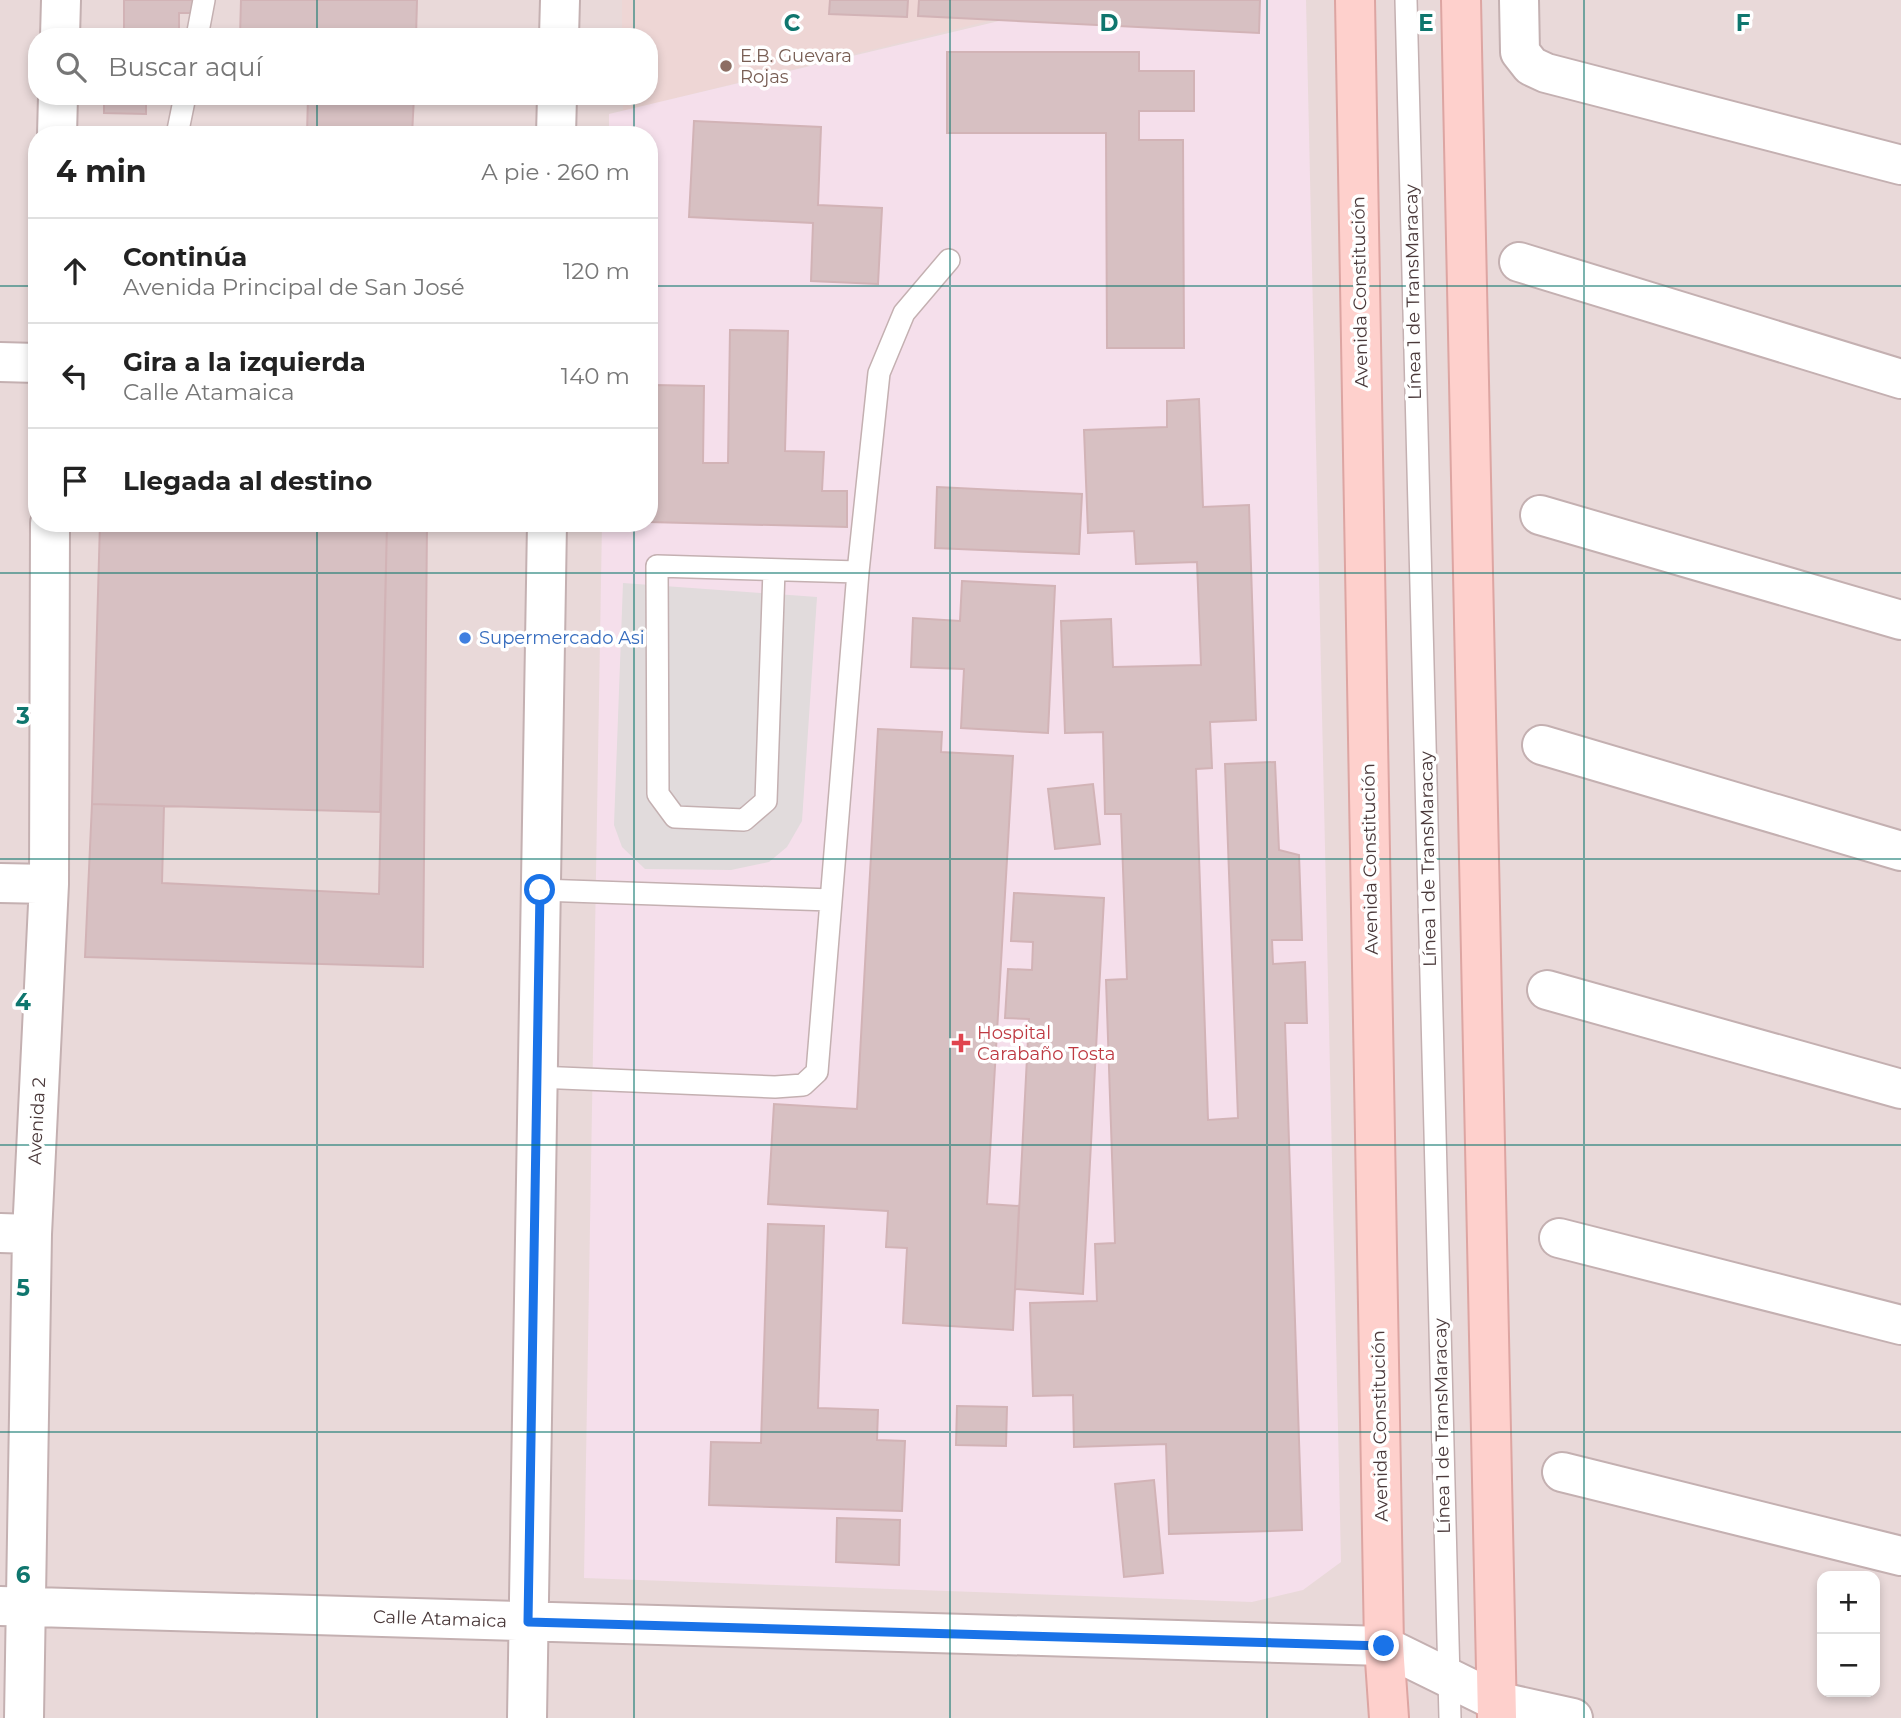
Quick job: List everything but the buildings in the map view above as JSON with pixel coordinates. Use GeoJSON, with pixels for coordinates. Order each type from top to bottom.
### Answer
{"type":"FeatureCollection","features":[{"type":"Feature","properties":{"kind":"street"},"geometry":{"type":"LineString","coordinates":[[60,28],[61,0]]}},
{"type":"Feature","properties":{"kind":"street"},"geometry":{"type":"LineString","coordinates":[[559,28],[560,0]]}},
{"type":"Feature","properties":{"kind":"street","name":"Avenida Constitución"},"geometry":{"type":"LineString","coordinates":[[1355,0],[1384,1646],[1389,1718]]}},
{"type":"Feature","properties":{"kind":"street"},"geometry":{"type":"LineString","coordinates":[[1461,0],[1497,1709]]}},
{"type":"Feature","properties":{"kind":"street"},"geometry":{"type":"LineString","coordinates":[[1519,0],[1520,52],[1531,66],[1546,73],[1901,165]]}},
{"type":"Feature","properties":{"kind":"street"},"geometry":{"type":"LineString","coordinates":[[57,126],[58,105]]}},
{"type":"Feature","properties":{"kind":"street"},"geometry":{"type":"LineString","coordinates":[[556,126],[557,105]]}},
{"type":"Feature","properties":{"kind":"street"},"geometry":{"type":"LineString","coordinates":[[1519,262],[1901,379]]}},
{"type":"Feature","properties":{"kind":"street"},"geometry":{"type":"LineString","coordinates":[[0,362],[28,363]]}},
{"type":"Feature","properties":{"kind":"street"},"geometry":{"type":"LineString","coordinates":[[1540,516],[1901,621]]}},
{"type":"Feature","properties":{"kind":"street","name":"Avenida 2"},"geometry":{"type":"LineString","coordinates":[[24,1718],[12,1606],[16,1234],[49,884],[50,532]]}},
{"type":"Feature","properties":{"kind":"street"},"geometry":{"type":"LineString","coordinates":[[527,1718],[547,532]]}},
{"type":"Feature","properties":{"kind":"street"},"geometry":{"type":"LineString","coordinates":[[1542,745],[1901,851]]}},
{"type":"Feature","properties":{"kind":"street"},"geometry":{"type":"LineString","coordinates":[[0,883],[49,884]]}},
{"type":"Feature","properties":{"kind":"street"},"geometry":{"type":"LineString","coordinates":[[1546,990],[1901,1089]]}},
{"type":"Feature","properties":{"kind":"street"},"geometry":{"type":"LineString","coordinates":[[1559,1238],[1901,1325]]}},
{"type":"Feature","properties":{"kind":"street"},"geometry":{"type":"LineString","coordinates":[[1562,1472],[1901,1556]]}},
{"type":"Feature","properties":{"kind":"street","name":"Calle Atamaica"},"geometry":{"type":"LineString","coordinates":[[12,1606],[1384,1646]]}},
{"type":"Feature","properties":{"kind":"street"},"geometry":{"type":"LineString","coordinates":[[1384,1646],[1449,1678],[1497,1709],[1573,1718]]}},
{"type":"Feature","properties":{"kind":"lane"},"geometry":{"type":"LineString","coordinates":[[199,28],[204,0]]}},
{"type":"Feature","properties":{"kind":"lane","name":"Línea 1 de TransMaracay"},"geometry":{"type":"LineString","coordinates":[[1406,0],[1450,1718]]}},
{"type":"Feature","properties":{"kind":"lane"},"geometry":{"type":"LineString","coordinates":[[179,126],[183,105]]}},
{"type":"Feature","properties":{"kind":"lane"},"geometry":{"type":"LineString","coordinates":[[537,1077],[775,1087],[803,1085],[817,1072],[858,572],[879,373],[904,313],[949,260]]}},
{"type":"Feature","properties":{"kind":"lane"},"geometry":{"type":"LineString","coordinates":[[774,570],[766,801],[744,820],[676,817],[658,794],[657,566],[858,572]]}},
{"type":"Feature","properties":{"kind":"lane"},"geometry":{"type":"LineString","coordinates":[[540,890],[831,900]]}},
{"type":"Feature","properties":{"kind":"shaded area"},"geometry":{"type":"Polygon","coordinates":[[[0,0],[1901,0],[1901,1718],[0,1718],[0,0]]]}},
{"type":"Feature","properties":{"kind":"shaded area","name":"E.B. Guevara Rojas"},"geometry":{"type":"Polygon","coordinates":[[[622,0],[1074,0],[658,102],[658,28],[622,28],[622,0]]]}},
{"type":"Feature","properties":{"kind":"shaded area","name":"Hospital Carabaño Tosta"},"geometry":{"type":"Polygon","coordinates":[[[1087,0],[1306,0],[1341,1562],[1303,1590],[1252,1602],[584,1578],[602,532],[658,532],[658,126],[609,126],[609,114],[658,105],[658,102],[1087,0]]]}},
{"type":"Feature","properties":{"kind":"shaded area","name":"E.B. Guevara Rojas"},"geometry":{"type":"Polygon","coordinates":[[[623,105],[647,105],[623,111],[623,105]]]}},
{"type":"Feature","properties":{"kind":"shaded area"},"geometry":{"type":"Polygon","coordinates":[[[623,583],[817,597],[802,821],[787,847],[769,862],[731,870],[645,869],[622,847],[614,825],[623,583]]]}},
{"type":"Feature","properties":{"kind":"place","name":"E.B. Guevara Rojas"},"geometry":{"type":"Point","coordinates":[726,66]}},
{"type":"Feature","properties":{"kind":"place","name":"Supermercado Asi"},"geometry":{"type":"Point","coordinates":[465,638]}},
{"type":"Feature","properties":{"kind":"place","name":"Hospital Carabaño Tosta"},"geometry":{"type":"Point","coordinates":[961,1043]}},
{"type":"Feature","properties":{"kind":"route"},"geometry":{"type":"LineString","coordinates":[[540,890],[528,1622],[1384,1646]]}}]}
